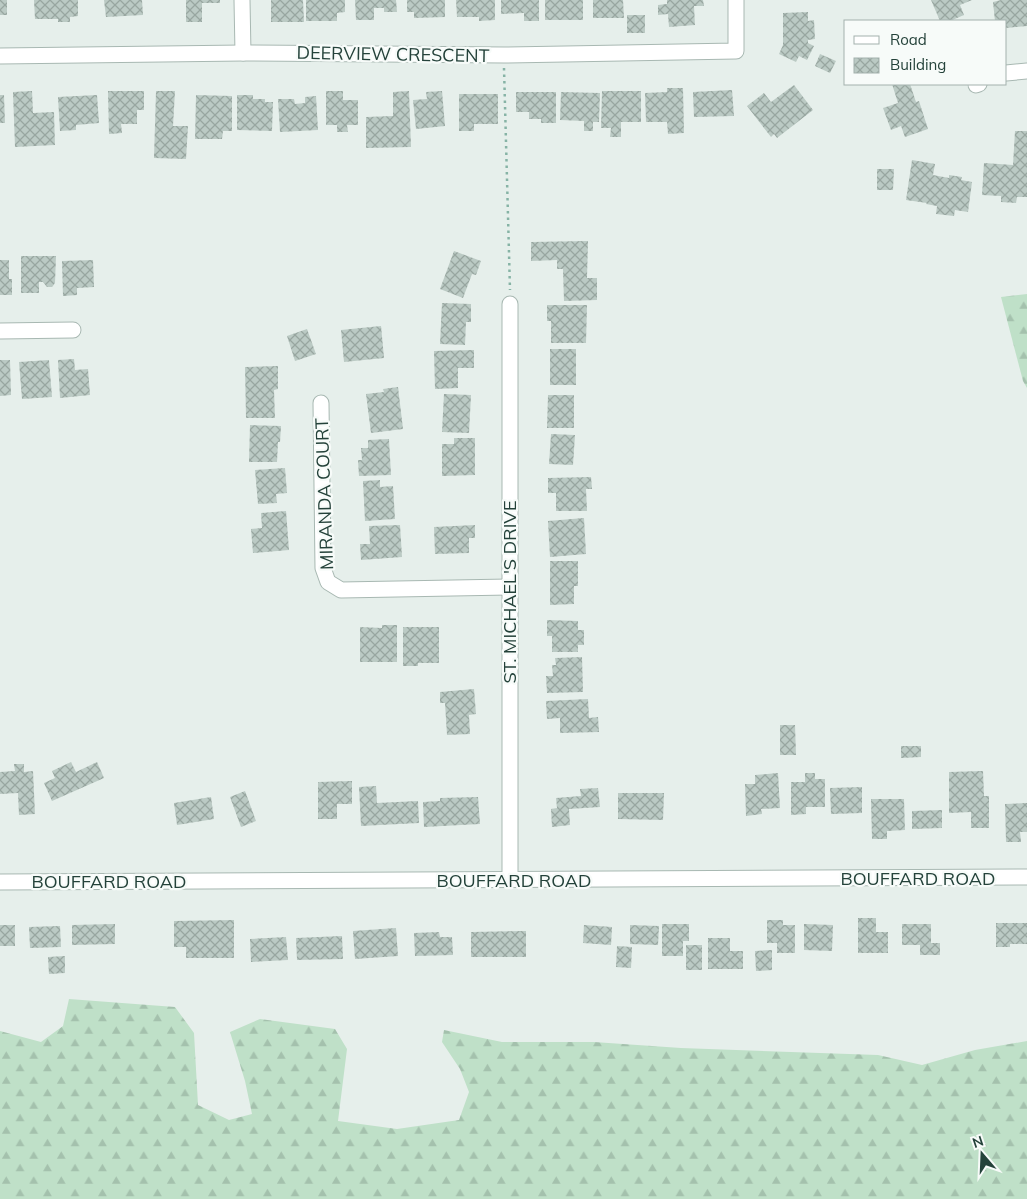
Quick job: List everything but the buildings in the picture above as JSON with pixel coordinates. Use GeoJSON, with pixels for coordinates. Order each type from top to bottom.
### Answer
{"type":"FeatureCollection","features":[{"type":"Feature","properties":{"kind":"street"},"geometry":{"type":"LineString","coordinates":[[242,0],[243,53]]}},
{"type":"Feature","properties":{"kind":"street","name":"DEERVIEW CRESCENT"},"geometry":{"type":"LineString","coordinates":[[0,56],[243,53],[504,56],[736,51],[736,0]]}},
{"type":"Feature","properties":{"kind":"street"},"geometry":{"type":"LineString","coordinates":[[1007,73],[1027,71]]}},
{"type":"Feature","properties":{"kind":"street","name":"ST. MICHAEL'S DRIVE"},"geometry":{"type":"LineString","coordinates":[[510,304],[510,880]]}},
{"type":"Feature","properties":{"kind":"street"},"geometry":{"type":"LineString","coordinates":[[0,331],[73,330]]}},
{"type":"Feature","properties":{"kind":"street","name":"MIRANDA COURT"},"geometry":{"type":"LineString","coordinates":[[321,403],[323,568],[328,582],[341,590],[509,587]]}},
{"type":"Feature","properties":{"kind":"street","name":"BOUFFARD ROAD"},"geometry":{"type":"LineString","coordinates":[[0,882],[1027,877]]}},
{"type":"Feature","properties":{"kind":"path"},"geometry":{"type":"LineString","coordinates":[[504,56],[510,304]]}},
{"type":"Feature","properties":{"kind":"green space"},"geometry":{"type":"Polygon","coordinates":[[[1027,294],[1027,388],[1023,381],[1001,297],[1027,294]]]}},
{"type":"Feature","properties":{"kind":"green space"},"geometry":{"type":"Polygon","coordinates":[[[69,999],[175,1007],[194,1033],[198,1105],[229,1120],[252,1114],[245,1081],[230,1032],[260,1019],[335,1029],[347,1049],[338,1121],[397,1129],[459,1120],[469,1092],[460,1069],[442,1042],[444,1030],[502,1042],[594,1042],[681,1048],[878,1055],[922,1065],[975,1050],[1027,1041],[1027,1199],[0,1199],[0,1031],[41,1042],[63,1026],[69,999]]]}}]}
